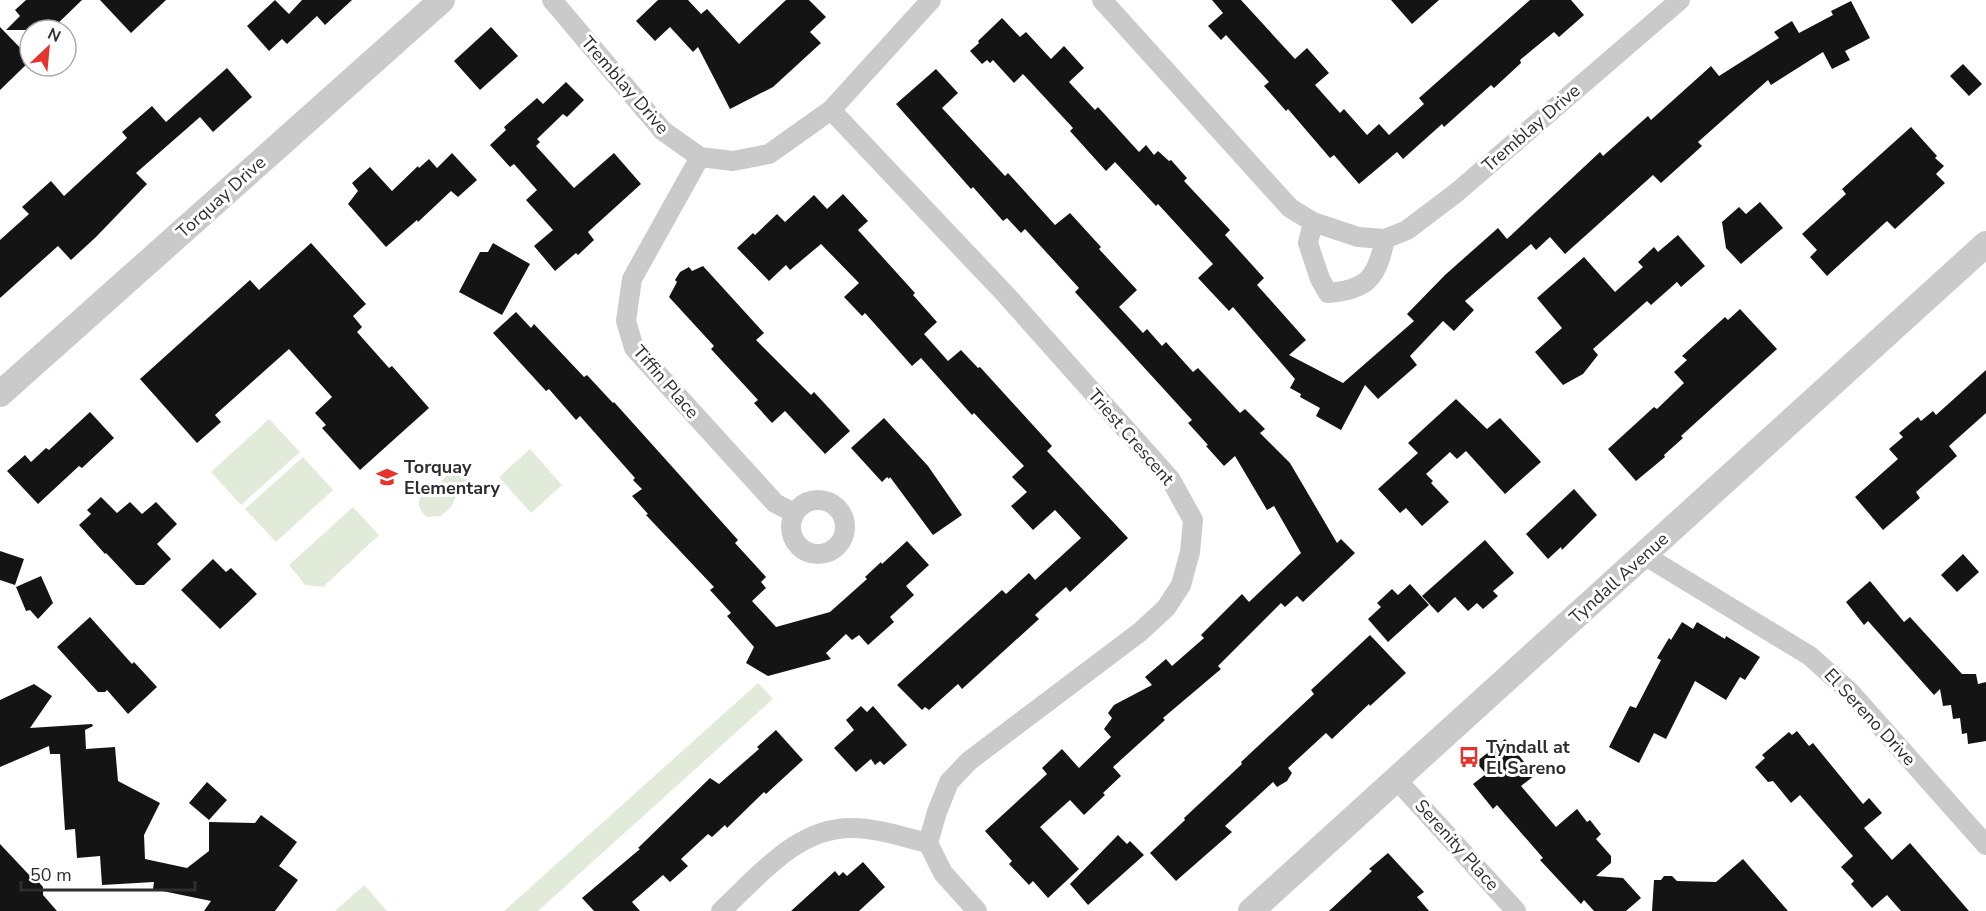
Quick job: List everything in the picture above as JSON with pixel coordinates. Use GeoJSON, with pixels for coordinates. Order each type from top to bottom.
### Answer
{"type":"FeatureCollection","features":[{"type":"Feature","properties":{"kind":"street","name":"Torquay Drive"},"geometry":{"type":"LineString","coordinates":[[0,394],[442,0]]}},
{"type":"Feature","properties":{"kind":"street","name":"Tremblay Drive"},"geometry":{"type":"LineString","coordinates":[[552,0],[663,131],[700,157],[733,162],[769,154],[831,110],[931,0]]}},
{"type":"Feature","properties":{"kind":"street"},"geometry":{"type":"LineString","coordinates":[[1102,0],[1290,208],[1313,222],[1358,237],[1385,239],[1380,262],[1365,283],[1349,291],[1328,293],[1320,279],[1308,243],[1313,222]]}},
{"type":"Feature","properties":{"kind":"street","name":"Tremblay Drive"},"geometry":{"type":"LineString","coordinates":[[1385,239],[1407,230],[1456,193],[1671,2]]}},
{"type":"Feature","properties":{"kind":"street","name":"Triest Crescent"},"geometry":{"type":"LineString","coordinates":[[831,110],[1007,296],[1171,480],[1193,520],[1190,552],[1181,585],[1166,608],[1140,632],[969,761],[950,782],[937,812],[928,843]]}},
{"type":"Feature","properties":{"kind":"street","name":"Tiffin Place"},"geometry":{"type":"LineString","coordinates":[[700,157],[632,279],[626,321],[634,348],[775,503],[794,513]]}},
{"type":"Feature","properties":{"kind":"street","name":"Tyndall Avenue"},"geometry":{"type":"LineString","coordinates":[[1251,911],[1959,266],[1986,244]]}},
{"type":"Feature","properties":{"kind":"street","name":"El Sereno Drive"},"geometry":{"type":"LineString","coordinates":[[1644,555],[1788,641],[1831,673],[1986,845]]}},
{"type":"Feature","properties":{"kind":"street","name":"Serenity Place"},"geometry":{"type":"LineString","coordinates":[[1397,780],[1516,911]]}},
{"type":"Feature","properties":{"kind":"street"},"geometry":{"type":"LineString","coordinates":[[722,911],[789,848],[818,833],[849,828],[928,843],[943,873],[977,911]]}},
{"type":"Feature","properties":{"kind":"green space"},"geometry":{"type":"Polygon","coordinates":[[[269,419],[300,452],[241,505],[211,472],[269,419]]]}},
{"type":"Feature","properties":{"kind":"green space"},"geometry":{"type":"Polygon","coordinates":[[[530,449],[562,485],[531,513],[499,477],[530,449]]]}},
{"type":"Feature","properties":{"kind":"green space"},"geometry":{"type":"Polygon","coordinates":[[[303,457],[333,490],[276,542],[245,509],[303,457]]]}},
{"type":"Feature","properties":{"kind":"green space"},"geometry":{"type":"Polygon","coordinates":[[[460,463],[471,476],[459,490],[451,507],[441,516],[427,517],[419,504],[422,493],[425,489],[434,488],[460,463]]]}},
{"type":"Feature","properties":{"kind":"green space"},"geometry":{"type":"Polygon","coordinates":[[[353,507],[379,535],[323,587],[305,585],[289,565],[353,507]]]}},
{"type":"Feature","properties":{"kind":"green space"},"geometry":{"type":"Polygon","coordinates":[[[758,683],[773,699],[538,911],[504,911],[758,683]]]}},
{"type":"Feature","properties":{"kind":"green space"},"geometry":{"type":"Polygon","coordinates":[[[364,885],[387,911],[335,911],[362,887],[364,885]]]}},
{"type":"Feature","properties":{"kind":"building"},"geometry":{"type":"Polygon","coordinates":[[[26,0],[82,0],[63,18],[18,18],[20,16],[15,10],[26,0]]]}},
{"type":"Feature","properties":{"kind":"building"},"geometry":{"type":"Polygon","coordinates":[[[100,0],[166,0],[131,33],[100,0]]]}},
{"type":"Feature","properties":{"kind":"building"},"geometry":{"type":"Polygon","coordinates":[[[275,0],[289,14],[302,0],[352,0],[325,25],[317,16],[287,44],[282,39],[269,51],[247,26],[275,0]]]}},
{"type":"Feature","properties":{"kind":"building"},"geometry":{"type":"Polygon","coordinates":[[[658,0],[688,0],[701,14],[707,9],[739,44],[786,0],[809,0],[826,17],[810,32],[821,43],[773,87],[730,109],[698,47],[693,52],[670,27],[655,41],[636,21],[658,0]]]}},
{"type":"Feature","properties":{"kind":"building"},"geometry":{"type":"Polygon","coordinates":[[[1212,0],[1241,0],[1295,59],[1307,48],[1329,73],[1315,85],[1340,113],[1344,109],[1367,135],[1379,124],[1389,135],[1424,104],[1419,98],[1530,0],[1571,0],[1584,15],[1559,37],[1554,32],[1520,60],[1521,63],[1494,88],[1491,85],[1444,127],[1442,124],[1403,159],[1397,152],[1359,184],[1334,155],[1330,158],[1288,109],[1286,111],[1264,86],[1269,82],[1226,35],[1221,40],[1208,26],[1223,13],[1212,0]]]}},
{"type":"Feature","properties":{"kind":"building"},"geometry":{"type":"Polygon","coordinates":[[[1391,0],[1439,0],[1412,24],[1391,0]]]}},
{"type":"Feature","properties":{"kind":"building"},"geometry":{"type":"Polygon","coordinates":[[[1851,1],[1870,38],[1845,51],[1850,60],[1832,69],[1823,52],[1771,85],[1768,80],[1698,142],[1702,146],[1661,183],[1653,175],[1565,254],[1550,237],[1536,250],[1531,244],[1465,301],[1474,310],[1454,331],[1443,321],[1410,356],[1417,365],[1378,399],[1365,385],[1341,430],[1316,416],[1320,408],[1300,397],[1301,394],[1290,388],[1295,379],[1233,307],[1229,311],[1198,278],[1213,264],[1158,204],[1156,206],[1115,162],[1106,171],[1070,131],[1073,128],[1023,74],[1014,83],[993,60],[990,63],[987,60],[982,64],[970,51],[1002,18],[1020,37],[1026,32],[1051,59],[1064,46],[1084,68],[1069,82],[1095,110],[1098,107],[1139,152],[1146,145],[1154,155],[1158,151],[1169,161],[1171,160],[1187,178],[1184,181],[1230,230],[1225,235],[1264,278],[1257,285],[1306,340],[1289,355],[1343,383],[1414,321],[1407,314],[1445,275],[1498,228],[1507,239],[1600,152],[1603,156],[1648,116],[1651,120],[1711,66],[1719,76],[1779,38],[1774,32],[1792,21],[1799,33],[1833,15],[1831,11],[1851,1]]]}},
{"type":"Feature","properties":{"kind":"building"},"geometry":{"type":"Polygon","coordinates":[[[18,18],[18,30],[6,30],[18,18]]]}},
{"type":"Feature","properties":{"kind":"building"},"geometry":{"type":"Polygon","coordinates":[[[0,27],[18,46],[18,73],[0,90],[0,27]]]}},
{"type":"Feature","properties":{"kind":"building"},"geometry":{"type":"Polygon","coordinates":[[[491,27],[518,56],[480,90],[454,61],[491,27]]]}},
{"type":"Feature","properties":{"kind":"building"},"geometry":{"type":"Polygon","coordinates":[[[1963,64],[1982,84],[1969,96],[1950,76],[1963,64]]]}},
{"type":"Feature","properties":{"kind":"building"},"geometry":{"type":"Polygon","coordinates":[[[227,68],[252,97],[213,132],[200,117],[136,173],[147,184],[71,260],[58,246],[0,298],[0,240],[29,214],[22,207],[51,181],[64,196],[127,138],[122,132],[152,106],[166,122],[227,68]]]}},
{"type":"Feature","properties":{"kind":"building"},"geometry":{"type":"Polygon","coordinates":[[[936,69],[958,93],[942,108],[1005,176],[1008,173],[1055,225],[1070,213],[1137,290],[1119,307],[1143,333],[1147,329],[1162,346],[1166,342],[1193,372],[1198,368],[1240,413],[1245,409],[1265,429],[1260,433],[1290,463],[1337,543],[1341,539],[1355,553],[1303,602],[1297,596],[1285,607],[1281,603],[1218,666],[1221,669],[1163,718],[1165,720],[1113,767],[1121,776],[1084,815],[1070,800],[1040,827],[1079,869],[1048,898],[1033,881],[1029,885],[1009,864],[1012,861],[985,831],[1047,774],[1042,768],[1062,749],[1079,768],[1111,737],[1104,729],[1112,718],[1108,713],[1114,705],[1152,685],[1145,677],[1166,659],[1172,666],[1204,638],[1201,635],[1242,594],[1249,602],[1301,553],[1274,506],[1267,510],[1235,456],[1224,466],[1188,423],[1192,420],[1075,292],[1079,288],[1025,229],[1021,233],[1007,218],[1003,221],[973,187],[971,189],[896,104],[936,69]]]}},
{"type":"Feature","properties":{"kind":"building"},"geometry":{"type":"Polygon","coordinates":[[[566,82],[584,100],[567,117],[563,114],[537,139],[540,142],[536,146],[574,188],[614,153],[641,184],[588,232],[594,240],[555,271],[534,246],[553,230],[526,200],[537,190],[514,164],[510,167],[490,145],[506,130],[504,127],[537,98],[543,104],[566,82]]]}},
{"type":"Feature","properties":{"kind":"building"},"geometry":{"type":"Polygon","coordinates":[[[1911,127],[1944,166],[1936,174],[1945,183],[1895,229],[1887,221],[1827,276],[1810,257],[1817,250],[1802,234],[1846,194],[1842,189],[1911,127]]]}},
{"type":"Feature","properties":{"kind":"building"},"geometry":{"type":"Polygon","coordinates":[[[452,153],[477,180],[458,197],[451,191],[418,222],[417,220],[386,247],[348,204],[358,191],[352,183],[370,167],[392,191],[418,166],[419,168],[429,159],[437,168],[452,153]]]}},
{"type":"Feature","properties":{"kind":"building"},"geometry":{"type":"Polygon","coordinates":[[[843,194],[868,221],[858,230],[915,293],[913,295],[937,322],[924,334],[948,361],[961,350],[978,368],[980,367],[1052,446],[1047,451],[1128,538],[1070,592],[1066,587],[1035,615],[1039,619],[962,689],[958,684],[929,710],[925,707],[922,710],[897,685],[1002,590],[1006,594],[1029,573],[1035,580],[1081,538],[1055,510],[1033,530],[1011,506],[1027,492],[1012,477],[1024,466],[974,413],[972,415],[921,358],[912,366],[865,313],[862,316],[844,297],[859,283],[821,244],[790,270],[786,265],[769,281],[737,248],[777,214],[785,222],[814,195],[827,209],[843,194]]]}},
{"type":"Feature","properties":{"kind":"building"},"geometry":{"type":"Polygon","coordinates":[[[1760,202],[1783,228],[1741,264],[1726,248],[1722,222],[1739,207],[1746,214],[1760,202]]]}},
{"type":"Feature","properties":{"kind":"building"},"geometry":{"type":"Polygon","coordinates":[[[1678,235],[1705,266],[1681,287],[1677,282],[1651,305],[1647,301],[1593,349],[1598,355],[1583,374],[1563,385],[1535,352],[1562,328],[1537,298],[1584,257],[1615,292],[1643,267],[1638,262],[1654,247],[1658,252],[1678,235]]]}},
{"type":"Feature","properties":{"kind":"building"},"geometry":{"type":"Polygon","coordinates":[[[311,243],[366,304],[353,316],[362,327],[357,332],[389,368],[392,366],[429,408],[360,470],[322,428],[326,425],[315,413],[332,397],[289,349],[215,415],[221,422],[197,443],[140,379],[250,280],[259,290],[311,243]]]}},
{"type":"Feature","properties":{"kind":"building"},"geometry":{"type":"Polygon","coordinates":[[[493,243],[530,264],[502,315],[459,292],[480,252],[488,252],[493,243]]]}},
{"type":"Feature","properties":{"kind":"building"},"geometry":{"type":"Polygon","coordinates":[[[703,266],[764,333],[756,340],[811,395],[814,392],[850,431],[825,454],[785,411],[772,423],[754,403],[758,400],[711,349],[714,346],[669,297],[680,272],[689,267],[692,271],[703,266]]]}},
{"type":"Feature","properties":{"kind":"building"},"geometry":{"type":"Polygon","coordinates":[[[1740,309],[1777,349],[1681,436],[1683,438],[1664,455],[1665,457],[1636,481],[1608,449],[1654,407],[1657,409],[1684,383],[1674,372],[1687,360],[1682,356],[1725,317],[1728,320],[1740,309]]]}},
{"type":"Feature","properties":{"kind":"building"},"geometry":{"type":"Polygon","coordinates":[[[516,312],[531,328],[534,324],[584,377],[587,375],[614,402],[738,540],[735,543],[766,577],[761,582],[766,588],[752,601],[776,627],[830,612],[867,579],[865,577],[881,562],[882,564],[907,541],[929,565],[906,586],[914,595],[890,617],[894,622],[868,645],[859,635],[852,640],[846,634],[826,653],[831,659],[768,676],[746,663],[754,647],[727,616],[731,613],[710,590],[714,587],[646,515],[648,514],[632,496],[642,489],[633,480],[635,478],[580,416],[576,420],[549,389],[546,391],[493,333],[516,312]]]}},
{"type":"Feature","properties":{"kind":"building"},"geometry":{"type":"Polygon","coordinates":[[[1986,370],[1986,413],[1949,446],[1957,456],[1916,492],[1920,498],[1883,530],[1855,497],[1898,459],[1889,449],[1903,437],[1899,433],[1918,417],[1921,421],[1933,411],[1936,415],[1986,370]]]}},
{"type":"Feature","properties":{"kind":"building"},"geometry":{"type":"Polygon","coordinates":[[[1456,399],[1487,429],[1500,418],[1541,462],[1505,494],[1466,451],[1457,459],[1450,452],[1426,474],[1433,481],[1431,483],[1449,502],[1422,526],[1406,508],[1400,513],[1378,489],[1418,453],[1408,443],[1456,399]]]}},
{"type":"Feature","properties":{"kind":"building"},"geometry":{"type":"Polygon","coordinates":[[[90,412],[114,438],[82,468],[79,466],[38,504],[7,471],[25,455],[31,462],[46,448],[49,450],[90,412]]]}},
{"type":"Feature","properties":{"kind":"building"},"geometry":{"type":"Polygon","coordinates":[[[884,418],[928,466],[962,515],[933,535],[890,477],[882,482],[851,448],[884,418]]]}},
{"type":"Feature","properties":{"kind":"building"},"geometry":{"type":"Polygon","coordinates":[[[1574,489],[1597,515],[1562,550],[1561,547],[1548,559],[1526,534],[1574,489]]]}},
{"type":"Feature","properties":{"kind":"building"},"geometry":{"type":"Polygon","coordinates":[[[101,497],[117,513],[130,502],[142,514],[156,502],[177,524],[157,544],[171,559],[144,585],[136,585],[79,525],[91,514],[87,510],[101,497]]]}},
{"type":"Feature","properties":{"kind":"building"},"geometry":{"type":"Polygon","coordinates":[[[1485,540],[1514,573],[1493,591],[1498,596],[1483,609],[1477,603],[1468,611],[1455,597],[1438,613],[1422,596],[1485,540]]]}},
{"type":"Feature","properties":{"kind":"building"},"geometry":{"type":"Polygon","coordinates":[[[0,551],[24,559],[15,585],[0,580],[0,551]]]}},
{"type":"Feature","properties":{"kind":"building"},"geometry":{"type":"Polygon","coordinates":[[[1963,554],[1979,572],[1957,592],[1941,575],[1963,554]]]}},
{"type":"Feature","properties":{"kind":"building"},"geometry":{"type":"Polygon","coordinates":[[[213,559],[226,572],[231,568],[257,594],[220,629],[181,590],[213,559]]]}},
{"type":"Feature","properties":{"kind":"building"},"geometry":{"type":"Polygon","coordinates":[[[41,576],[53,603],[38,619],[30,610],[26,611],[16,587],[41,576]]]}},
{"type":"Feature","properties":{"kind":"building"},"geometry":{"type":"Polygon","coordinates":[[[1870,581],[1904,622],[1910,617],[1962,674],[1976,674],[1978,684],[1986,682],[1986,741],[1968,744],[1967,733],[1962,734],[1960,718],[1953,719],[1951,705],[1943,706],[1940,689],[1934,695],[1868,621],[1864,625],[1846,602],[1870,581]]]}},
{"type":"Feature","properties":{"kind":"building"},"geometry":{"type":"Polygon","coordinates":[[[1410,584],[1429,605],[1388,642],[1368,619],[1381,607],[1377,603],[1392,589],[1398,595],[1410,584]]]}},
{"type":"Feature","properties":{"kind":"building"},"geometry":{"type":"Polygon","coordinates":[[[90,617],[132,664],[134,662],[157,687],[128,714],[107,690],[98,692],[57,647],[90,617]]]}},
{"type":"Feature","properties":{"kind":"building"},"geometry":{"type":"Polygon","coordinates":[[[1682,622],[1693,629],[1697,622],[1725,639],[1726,636],[1760,657],[1745,680],[1740,677],[1726,700],[1695,681],[1666,739],[1654,733],[1639,763],[1609,747],[1630,706],[1636,708],[1661,660],[1657,658],[1682,622]]]}},
{"type":"Feature","properties":{"kind":"building"},"geometry":{"type":"Polygon","coordinates":[[[1370,635],[1406,673],[1332,739],[1326,733],[1288,768],[1292,773],[1287,781],[1277,787],[1273,782],[1225,826],[1232,832],[1176,881],[1150,853],[1242,764],[1241,762],[1314,694],[1311,690],[1370,635]]]}},
{"type":"Feature","properties":{"kind":"building"},"geometry":{"type":"Polygon","coordinates":[[[34,684],[52,696],[30,728],[92,724],[93,726],[85,730],[86,749],[115,747],[118,781],[160,803],[144,835],[145,859],[187,868],[209,851],[209,822],[255,823],[261,815],[297,842],[279,866],[298,880],[275,911],[204,911],[211,901],[153,889],[154,882],[102,885],[100,856],[77,858],[75,829],[65,830],[60,754],[50,754],[49,746],[0,767],[0,700],[34,684]]]}},
{"type":"Feature","properties":{"kind":"building"},"geometry":{"type":"Polygon","coordinates":[[[861,706],[867,712],[873,706],[907,745],[884,765],[880,761],[875,765],[871,759],[856,772],[834,748],[854,730],[846,720],[861,706]]]}},
{"type":"Feature","properties":{"kind":"building"},"geometry":{"type":"Polygon","coordinates":[[[776,730],[803,760],[766,794],[764,792],[727,828],[725,825],[712,837],[708,834],[681,859],[688,866],[670,882],[663,875],[632,902],[640,911],[594,911],[582,898],[640,849],[638,848],[710,778],[719,784],[759,749],[757,747],[776,730]]]}},
{"type":"Feature","properties":{"kind":"building"},"geometry":{"type":"Polygon","coordinates":[[[1797,731],[1809,746],[1813,743],[1863,804],[1869,798],[1882,813],[1864,828],[1892,860],[1910,843],[1969,911],[1901,911],[1887,895],[1872,908],[1851,884],[1854,881],[1841,867],[1853,856],[1800,795],[1791,803],[1773,781],[1768,782],[1755,767],[1765,758],[1762,755],[1789,732],[1792,735],[1797,731]]]}},
{"type":"Feature","properties":{"kind":"building"},"geometry":{"type":"Polygon","coordinates":[[[1505,739],[1535,775],[1521,786],[1556,827],[1577,809],[1601,834],[1596,839],[1611,856],[1611,863],[1596,876],[1623,878],[1641,898],[1626,911],[1594,911],[1584,900],[1581,904],[1540,860],[1543,858],[1497,805],[1493,809],[1473,784],[1486,774],[1476,762],[1505,739]]]}},
{"type":"Feature","properties":{"kind":"building"},"geometry":{"type":"Polygon","coordinates":[[[207,782],[227,800],[209,820],[189,803],[207,782]]]}},
{"type":"Feature","properties":{"kind":"building"},"geometry":{"type":"Polygon","coordinates":[[[1118,835],[1127,844],[1130,841],[1144,855],[1088,905],[1070,884],[1118,835]]]}},
{"type":"Feature","properties":{"kind":"building"},"geometry":{"type":"Polygon","coordinates":[[[0,844],[43,887],[43,895],[57,911],[0,911],[0,844]]]}},
{"type":"Feature","properties":{"kind":"building"},"geometry":{"type":"Polygon","coordinates":[[[1388,853],[1424,892],[1417,897],[1429,911],[1329,911],[1372,871],[1369,869],[1388,853]]]}},
{"type":"Feature","properties":{"kind":"building"},"geometry":{"type":"Polygon","coordinates":[[[1743,859],[1788,911],[1652,911],[1654,880],[1672,876],[1677,881],[1716,882],[1743,859]]]}},
{"type":"Feature","properties":{"kind":"building"},"geometry":{"type":"Polygon","coordinates":[[[863,862],[885,887],[859,911],[791,911],[835,871],[839,876],[843,872],[847,876],[863,862]]]}},
{"type":"Feature","properties":{"kind":"place","name":"Torquay Elementary"},"geometry":{"type":"Point","coordinates":[387,477]}},
{"type":"Feature","properties":{"kind":"place","name":"Tyndall at El Sareno"},"geometry":{"type":"Point","coordinates":[1469,757]}}]}
